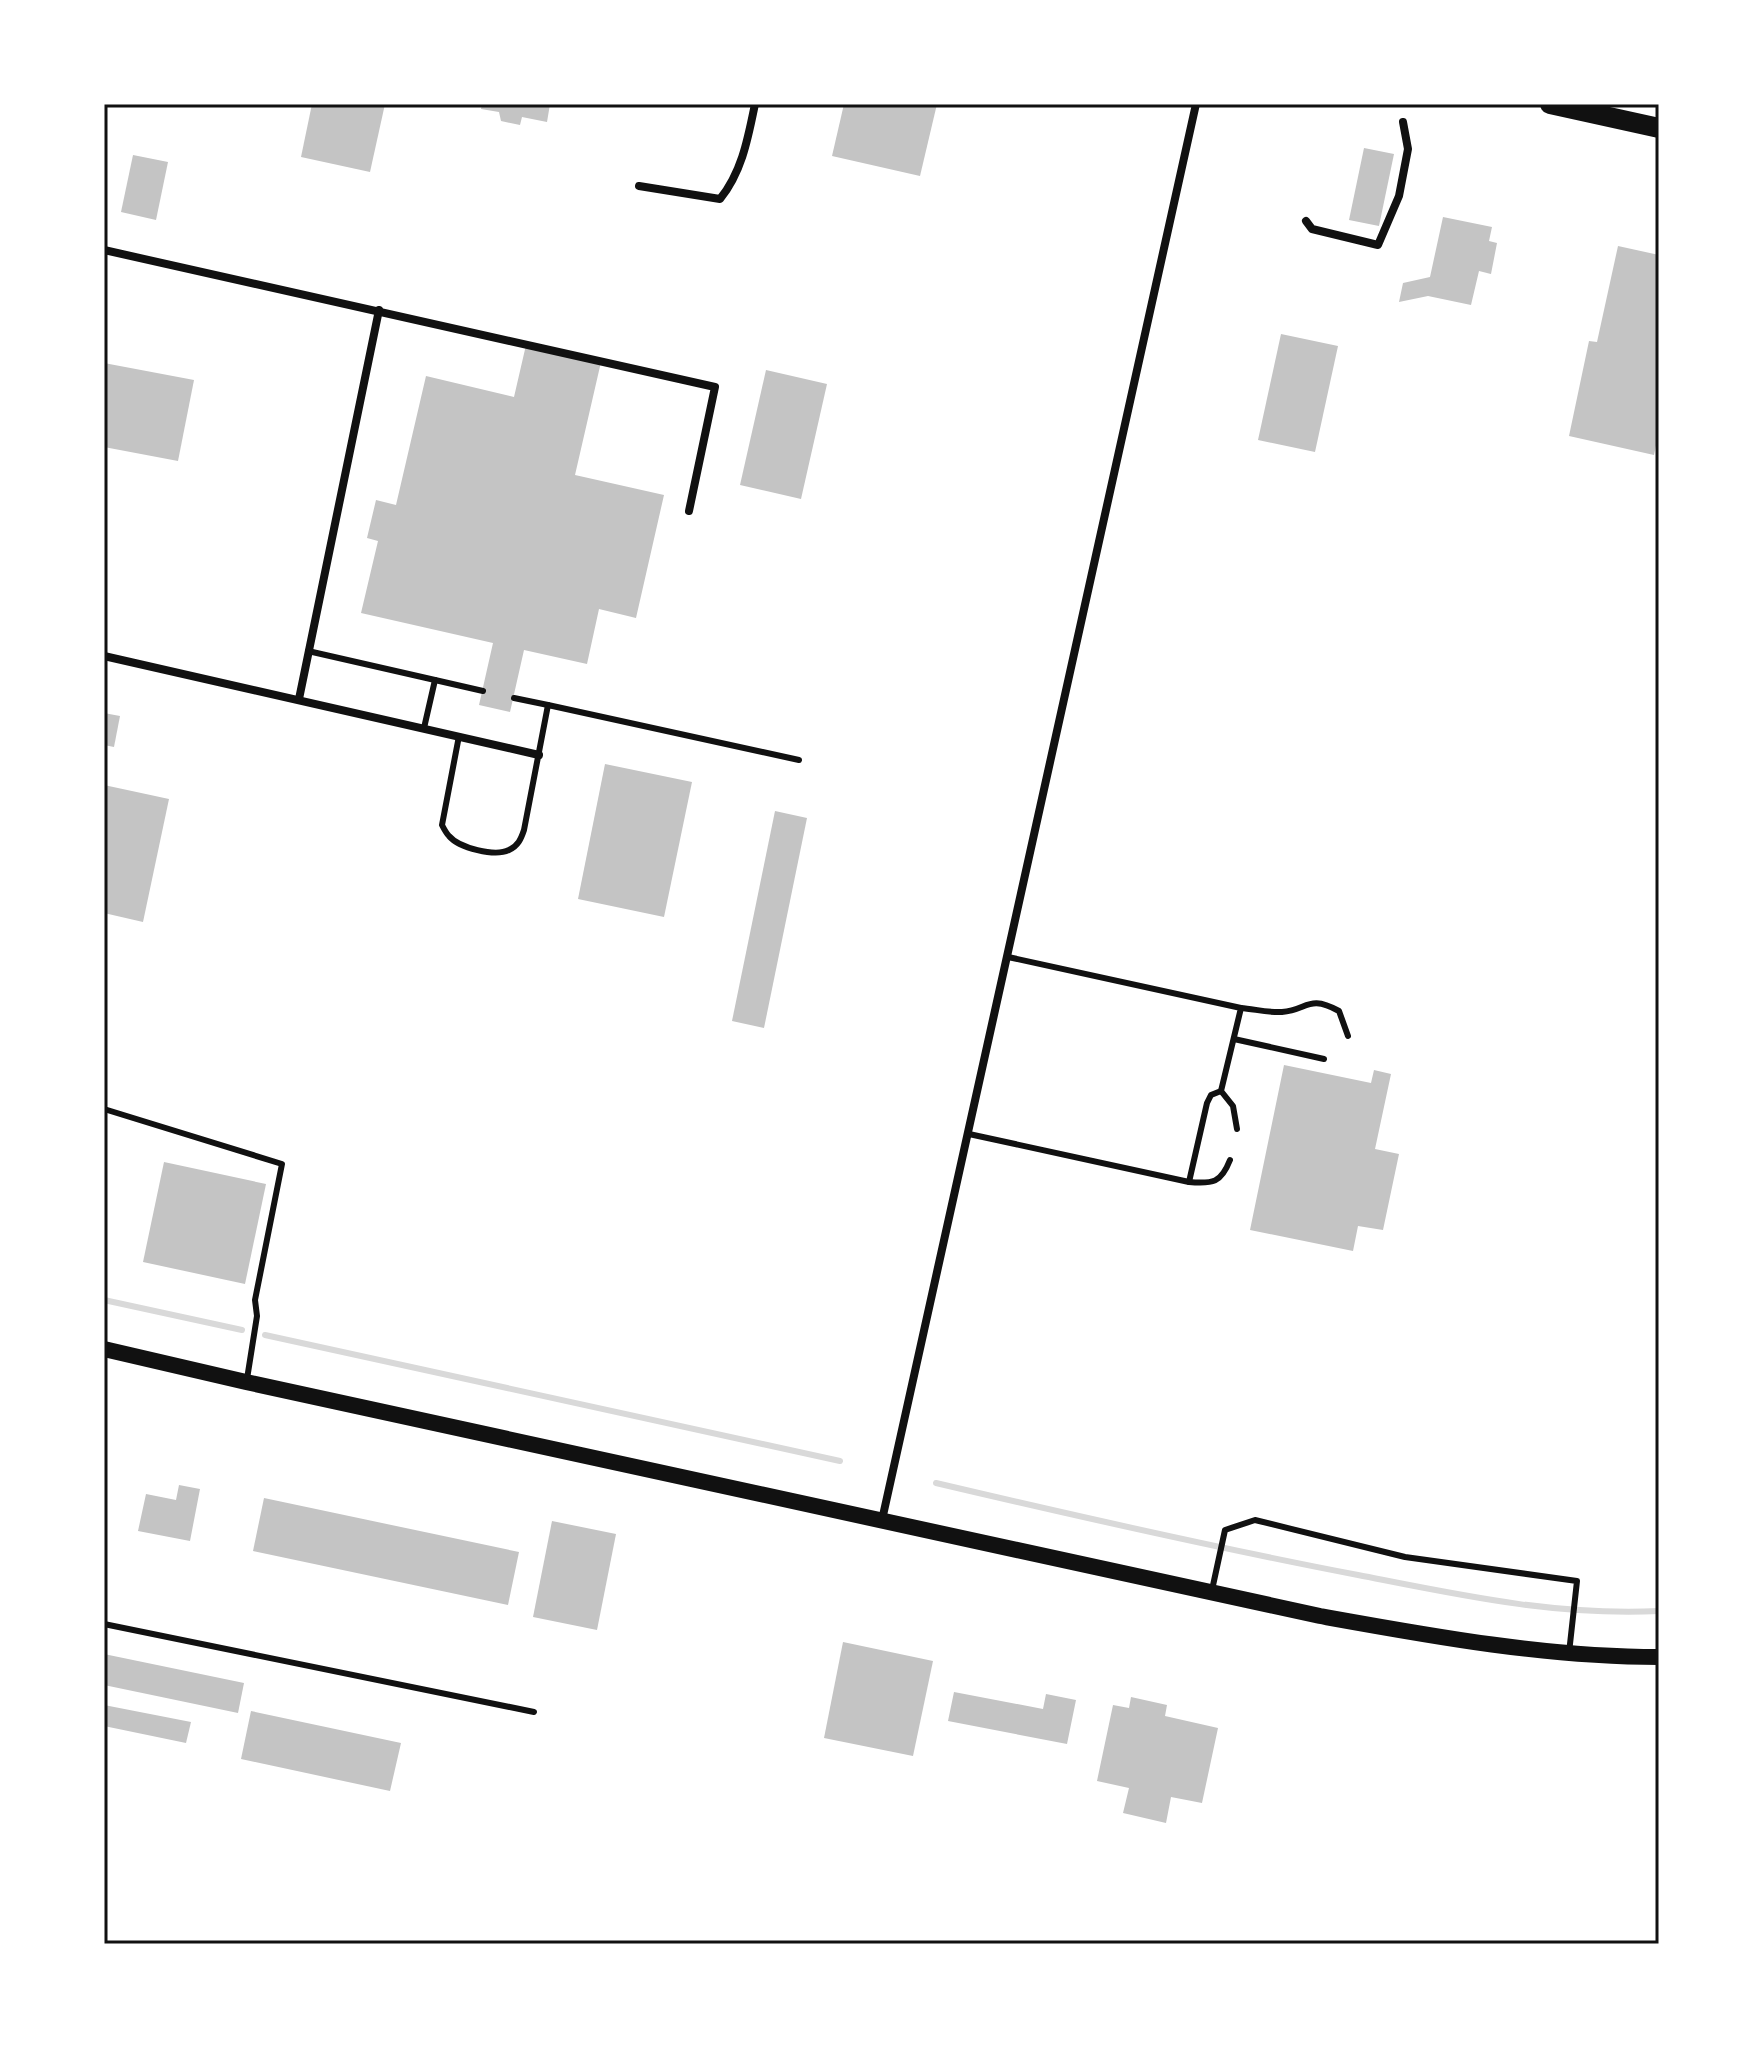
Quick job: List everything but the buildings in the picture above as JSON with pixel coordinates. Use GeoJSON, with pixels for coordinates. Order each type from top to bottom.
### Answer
{"type":"FeatureCollection","features":[{"type":"Feature","properties":{"kind":"main road"},"geometry":{"type":"LineString","coordinates":[[1550,104],[1659,128]]}},
{"type":"Feature","properties":{"kind":"main road"},"geometry":{"type":"LineString","coordinates":[[104,1349],[1320,1616],[1439,1637],[1569,1653],[1659,1657]]}},
{"type":"Feature","properties":{"kind":"street"},"geometry":{"type":"LineString","coordinates":[[639,186],[720,199],[734,183],[748,140],[755,104]]}},
{"type":"Feature","properties":{"kind":"street"},"geometry":{"type":"LineString","coordinates":[[882,1520],[1196,104]]}},
{"type":"Feature","properties":{"kind":"street"},"geometry":{"type":"LineString","coordinates":[[1306,221],[1312,229],[1378,245],[1399,196],[1408,149],[1403,122]]}},
{"type":"Feature","properties":{"kind":"street"},"geometry":{"type":"LineString","coordinates":[[104,250],[715,387],[689,511]]}},
{"type":"Feature","properties":{"kind":"street"},"geometry":{"type":"LineString","coordinates":[[299,699],[379,310]]}},
{"type":"Feature","properties":{"kind":"street"},"geometry":{"type":"LineString","coordinates":[[104,656],[539,755]]}},
{"type":"Feature","properties":{"kind":"lane"},"geometry":{"type":"LineString","coordinates":[[308,651],[483,691]]}},
{"type":"Feature","properties":{"kind":"lane"},"geometry":{"type":"LineString","coordinates":[[424,728],[435,680]]}},
{"type":"Feature","properties":{"kind":"lane"},"geometry":{"type":"LineString","coordinates":[[514,698],[799,760]]}},
{"type":"Feature","properties":{"kind":"lane"},"geometry":{"type":"LineString","coordinates":[[459,736],[442,825],[449,837],[461,845],[496,853],[509,851],[519,843],[524,830],[548,705]]}},
{"type":"Feature","properties":{"kind":"lane"},"geometry":{"type":"LineString","coordinates":[[1008,957],[1241,1008],[1284,1012],[1304,1004],[1327,1004],[1339,1011],[1348,1036]]}},
{"type":"Feature","properties":{"kind":"lane"},"geometry":{"type":"LineString","coordinates":[[1221,1091],[1241,1008]]}},
{"type":"Feature","properties":{"kind":"lane"},"geometry":{"type":"LineString","coordinates":[[1234,1039],[1324,1059]]}},
{"type":"Feature","properties":{"kind":"lane"},"geometry":{"type":"LineString","coordinates":[[1189,1182],[1207,1103],[1211,1095],[1221,1091]]}},
{"type":"Feature","properties":{"kind":"lane"},"geometry":{"type":"LineString","coordinates":[[1221,1091],[1233,1106],[1237,1129]]}},
{"type":"Feature","properties":{"kind":"lane"},"geometry":{"type":"LineString","coordinates":[[104,1109],[282,1164],[255,1300],[257,1316],[246,1382]]}},
{"type":"Feature","properties":{"kind":"lane"},"geometry":{"type":"LineString","coordinates":[[969,1134],[1189,1182],[1219,1180],[1230,1160]]}},
{"type":"Feature","properties":{"kind":"lane"},"geometry":{"type":"LineString","coordinates":[[1212,1593],[1225,1530],[1255,1520],[1405,1557],[1577,1581],[1569,1653]]}},
{"type":"Feature","properties":{"kind":"lane"},"geometry":{"type":"LineString","coordinates":[[104,1624],[534,1712]]}},
{"type":"Feature","properties":{"kind":"waterway"},"geometry":{"type":"LineString","coordinates":[[104,1300],[242,1330]]}},
{"type":"Feature","properties":{"kind":"waterway"},"geometry":{"type":"LineString","coordinates":[[265,1335],[840,1461]]}},
{"type":"Feature","properties":{"kind":"waterway"},"geometry":{"type":"LineString","coordinates":[[936,1483],[1199,1543],[1470,1596],[1582,1610],[1659,1611]]}}]}
